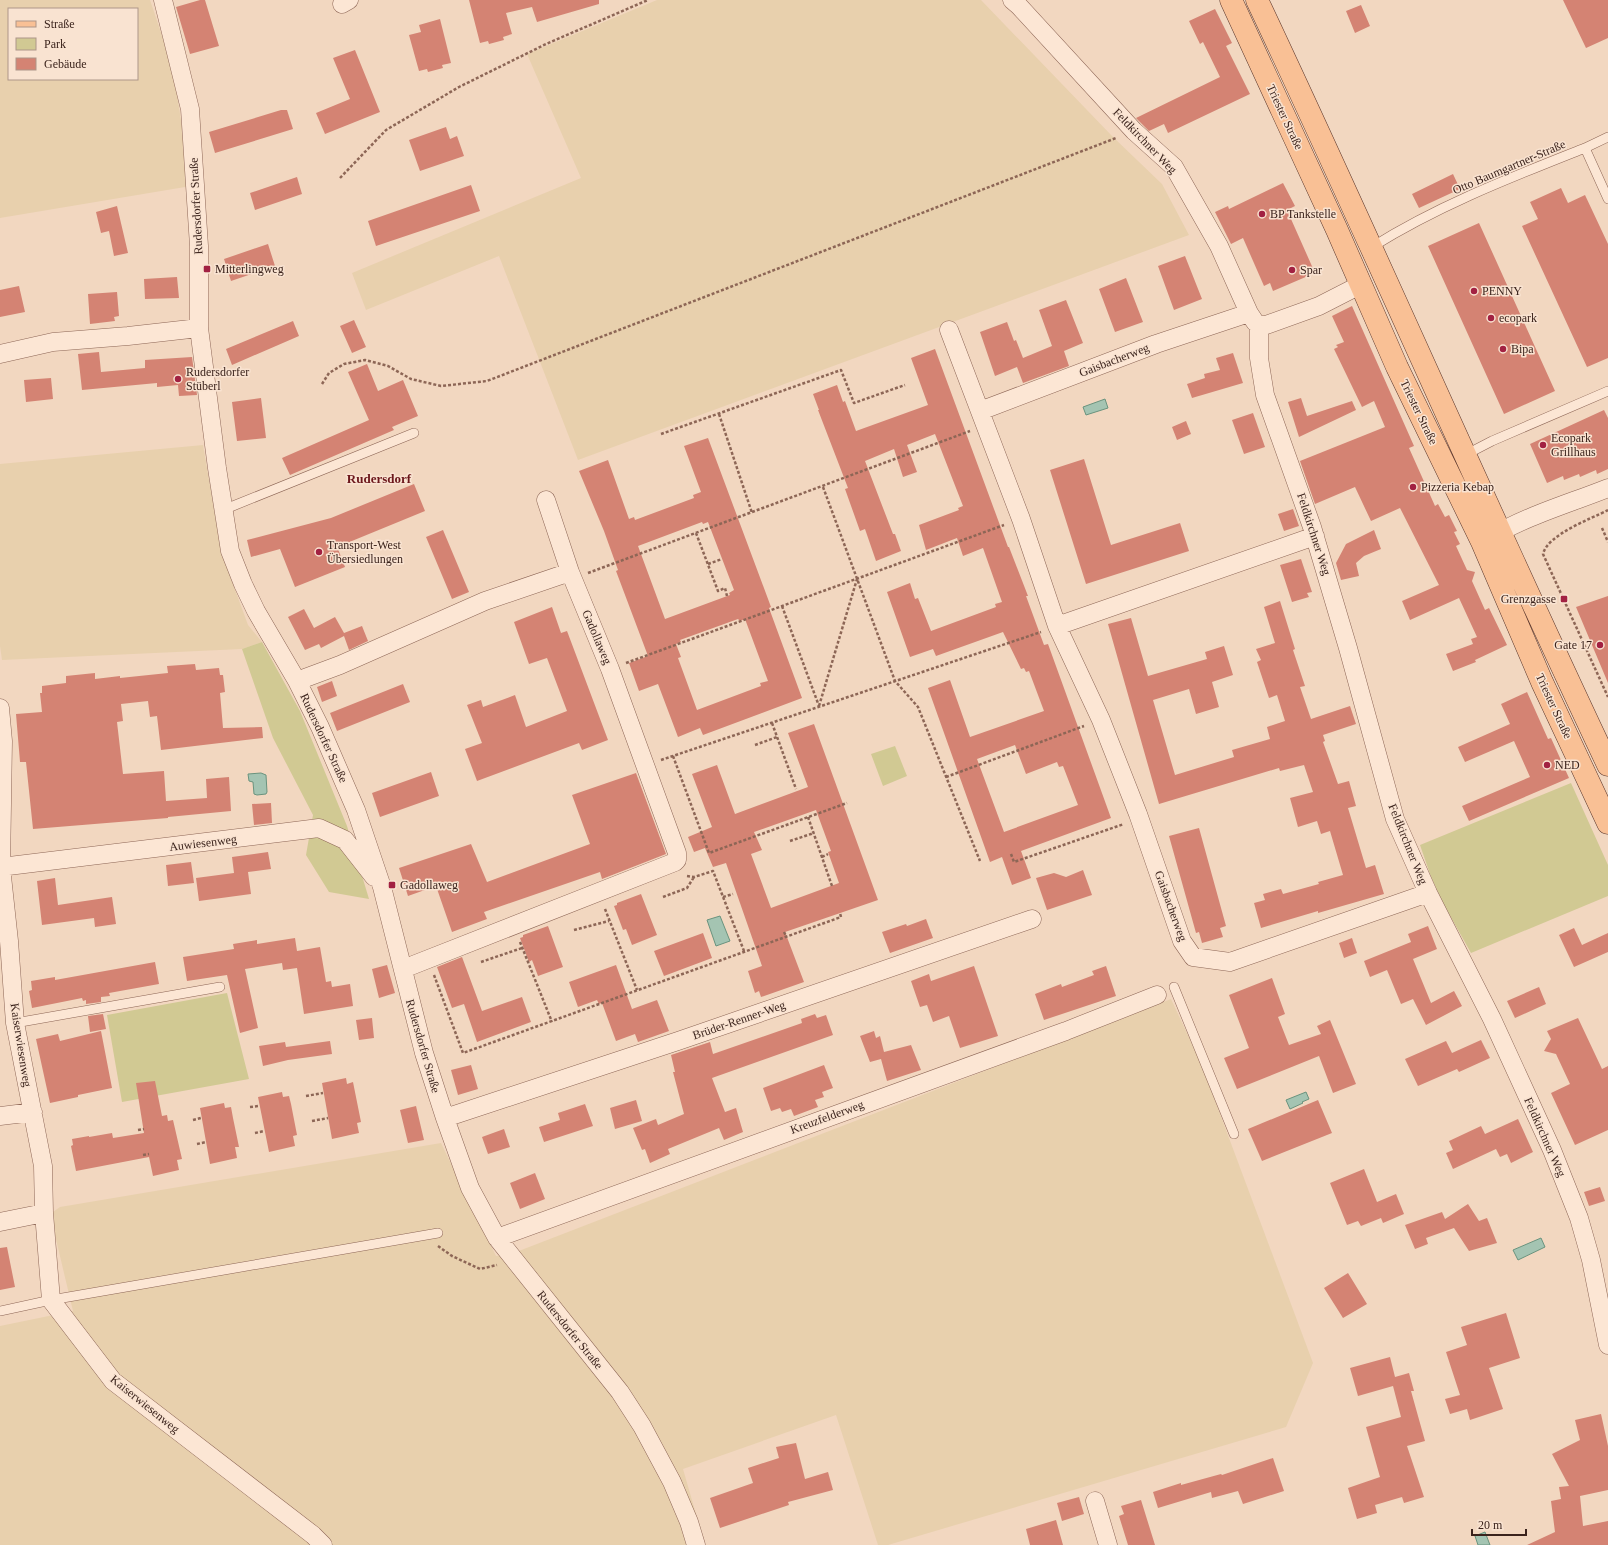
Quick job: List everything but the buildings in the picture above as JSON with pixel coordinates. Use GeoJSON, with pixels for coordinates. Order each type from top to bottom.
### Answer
{"type":"FeatureCollection","features":[{"type":"Feature","properties":{"kind":"main road","name":"Triester Straße"},"geometry":{"type":"LineString","coordinates":[[1231,0],[1362,284],[1397,366],[1491,537],[1608,765]]}},
{"type":"Feature","properties":{"kind":"main road","name":"Triester Straße"},"geometry":{"type":"LineString","coordinates":[[1257,0],[1372,246],[1465,455],[1491,537],[1542,682],[1608,823]]}},
{"type":"Feature","properties":{"kind":"street","name":"Rudersdorfer Straße"},"geometry":{"type":"LineString","coordinates":[[163,0],[190,109],[199,246],[199,328],[223,510],[230,550],[242,584],[297,681],[320,727],[356,810],[382,887],[424,1053],[470,1188],[497,1238],[620,1392],[642,1426],[672,1482],[689,1522],[696,1545]]}},
{"type":"Feature","properties":{"kind":"street","name":"Feldkirchner Weg"},"geometry":{"type":"LineString","coordinates":[[1012,0],[1134,132],[1174,168],[1219,246],[1254,319],[1265,395],[1315,536],[1348,648],[1395,819],[1428,893],[1495,1026],[1552,1150],[1579,1218],[1591,1260],[1608,1345]]}},
{"type":"Feature","properties":{"kind":"street"},"geometry":{"type":"LineString","coordinates":[[1254,319],[1266,325],[1319,306],[1362,284]]}},
{"type":"Feature","properties":{"kind":"street","name":"Gaisbacherweg"},"geometry":{"type":"LineString","coordinates":[[983,418],[1156,344],[1254,319]]}},
{"type":"Feature","properties":{"kind":"street"},"geometry":{"type":"LineString","coordinates":[[0,354],[53,342],[199,328]]}},
{"type":"Feature","properties":{"kind":"street","name":"Gaisbacherweg"},"geometry":{"type":"LineString","coordinates":[[949,330],[1021,519],[1057,626],[1101,720],[1140,818],[1182,941],[1193,956],[1230,962],[1428,893]]}},
{"type":"Feature","properties":{"kind":"street"},"geometry":{"type":"LineString","coordinates":[[1491,537],[1608,488]]}},
{"type":"Feature","properties":{"kind":"street","name":"Gadollaweg"},"geometry":{"type":"LineString","coordinates":[[403,969],[514,924],[673,864],[677,860],[677,853],[646,765],[610,669],[570,572],[546,500]]}},
{"type":"Feature","properties":{"kind":"street"},"geometry":{"type":"LineString","coordinates":[[1057,626],[1315,536]]}},
{"type":"Feature","properties":{"kind":"street"},"geometry":{"type":"LineString","coordinates":[[297,681],[340,665],[485,601],[570,572]]}},
{"type":"Feature","properties":{"kind":"street","name":"Kaiserwiesenweg"},"geometry":{"type":"LineString","coordinates":[[0,708],[3,741],[1,861],[15,1023],[43,1166],[44,1213],[51,1300],[113,1381],[313,1535],[323,1545]]}},
{"type":"Feature","properties":{"kind":"street","name":"Auwiesenweg"},"geometry":{"type":"LineString","coordinates":[[1,861],[319,828],[345,840],[382,887]]}},
{"type":"Feature","properties":{"kind":"street","name":"Brüder-Renner-Weg"},"geometry":{"type":"LineString","coordinates":[[445,1118],[678,1041],[1032,919]]}},
{"type":"Feature","properties":{"kind":"street","name":"Kreuzfelderweg"},"geometry":{"type":"LineString","coordinates":[[497,1238],[1066,1032],[1157,995]]}},
{"type":"Feature","properties":{"kind":"street"},"geometry":{"type":"LineString","coordinates":[[0,1116],[33,1112]]}},
{"type":"Feature","properties":{"kind":"street"},"geometry":{"type":"LineString","coordinates":[[0,1222],[44,1213]]}},
{"type":"Feature","properties":{"kind":"street"},"geometry":{"type":"LineString","coordinates":[[1095,1502],[1108,1545]]}},
{"type":"Feature","properties":{"kind":"lane"},"geometry":{"type":"LineString","coordinates":[[1585,148],[1608,137]]}},
{"type":"Feature","properties":{"kind":"lane","name":"Otto Baumgartner-Straße"},"geometry":{"type":"LineString","coordinates":[[1372,246],[1393,233],[1480,189],[1585,148],[1608,199]]}},
{"type":"Feature","properties":{"kind":"lane"},"geometry":{"type":"LineString","coordinates":[[1465,455],[1492,441],[1608,391]]}},
{"type":"Feature","properties":{"kind":"lane"},"geometry":{"type":"LineString","coordinates":[[223,510],[414,432]]}},
{"type":"Feature","properties":{"kind":"lane"},"geometry":{"type":"LineString","coordinates":[[15,1023],[220,987]]}},
{"type":"Feature","properties":{"kind":"lane"},"geometry":{"type":"LineString","coordinates":[[1174,987],[1234,1134]]}},
{"type":"Feature","properties":{"kind":"lane"},"geometry":{"type":"LineString","coordinates":[[0,1311],[51,1300],[438,1233]]}},
{"type":"Feature","properties":{"kind":"path"},"geometry":{"type":"LineString","coordinates":[[340,178],[386,130],[459,87],[546,44],[648,0]]}},
{"type":"Feature","properties":{"kind":"path"},"geometry":{"type":"LineString","coordinates":[[322,384],[329,373],[344,364],[365,360],[388,366],[412,379],[441,386],[487,381],[1134,132]]}},
{"type":"Feature","properties":{"kind":"path"},"geometry":{"type":"LineString","coordinates":[[661,434],[842,370],[854,403],[905,385]]}},
{"type":"Feature","properties":{"kind":"path"},"geometry":{"type":"LineString","coordinates":[[720,414],[752,513]]}},
{"type":"Feature","properties":{"kind":"path"},"geometry":{"type":"LineString","coordinates":[[570,572],[588,573],[823,487],[983,418]]}},
{"type":"Feature","properties":{"kind":"path"},"geometry":{"type":"LineString","coordinates":[[823,487],[895,681],[918,707],[980,860]]}},
{"type":"Feature","properties":{"kind":"path"},"geometry":{"type":"LineString","coordinates":[[1608,510],[1565,531],[1544,549],[1543,554],[1608,697]]}},
{"type":"Feature","properties":{"kind":"path"},"geometry":{"type":"LineString","coordinates":[[610,669],[1021,519]]}},
{"type":"Feature","properties":{"kind":"path"},"geometry":{"type":"LineString","coordinates":[[1602,528],[1608,542]]}},
{"type":"Feature","properties":{"kind":"path"},"geometry":{"type":"LineString","coordinates":[[696,533],[718,591],[725,588],[728,596]]}},
{"type":"Feature","properties":{"kind":"path"},"geometry":{"type":"LineString","coordinates":[[708,564],[722,559]]}},
{"type":"Feature","properties":{"kind":"path"},"geometry":{"type":"LineString","coordinates":[[819,707],[857,579]]}},
{"type":"Feature","properties":{"kind":"path"},"geometry":{"type":"LineString","coordinates":[[782,606],[819,707]]}},
{"type":"Feature","properties":{"kind":"path"},"geometry":{"type":"LineString","coordinates":[[646,765],[1057,626]]}},
{"type":"Feature","properties":{"kind":"path"},"geometry":{"type":"LineString","coordinates":[[946,777],[1101,720]]}},
{"type":"Feature","properties":{"kind":"path"},"geometry":{"type":"LineString","coordinates":[[772,723],[796,789]]}},
{"type":"Feature","properties":{"kind":"path"},"geometry":{"type":"LineString","coordinates":[[755,745],[777,737]]}},
{"type":"Feature","properties":{"kind":"path"},"geometry":{"type":"LineString","coordinates":[[673,756],[709,852],[847,803]]}},
{"type":"Feature","properties":{"kind":"path"},"geometry":{"type":"LineString","coordinates":[[808,817],[832,886]]}},
{"type":"Feature","properties":{"kind":"path"},"geometry":{"type":"LineString","coordinates":[[1011,854],[1014,862],[1140,818]]}},
{"type":"Feature","properties":{"kind":"path"},"geometry":{"type":"LineString","coordinates":[[790,841],[814,833]]}},
{"type":"Feature","properties":{"kind":"path"},"geometry":{"type":"LineString","coordinates":[[822,857],[828,854]]}},
{"type":"Feature","properties":{"kind":"path"},"geometry":{"type":"LineString","coordinates":[[687,876],[694,877],[713,871],[744,951]]}},
{"type":"Feature","properties":{"kind":"path"},"geometry":{"type":"LineString","coordinates":[[663,897],[687,888],[694,877]]}},
{"type":"Feature","properties":{"kind":"path"},"geometry":{"type":"LineString","coordinates":[[600,891],[609,920],[637,990]]}},
{"type":"Feature","properties":{"kind":"path"},"geometry":{"type":"LineString","coordinates":[[723,897],[733,894]]}},
{"type":"Feature","properties":{"kind":"path"},"geometry":{"type":"LineString","coordinates":[[429,959],[463,1054],[841,917],[840,913]]}},
{"type":"Feature","properties":{"kind":"path"},"geometry":{"type":"LineString","coordinates":[[574,930],[609,920]]}},
{"type":"Feature","properties":{"kind":"path"},"geometry":{"type":"LineString","coordinates":[[514,924],[522,948],[552,1022]]}},
{"type":"Feature","properties":{"kind":"path"},"geometry":{"type":"LineString","coordinates":[[784,932],[786,936]]}},
{"type":"Feature","properties":{"kind":"path"},"geometry":{"type":"LineString","coordinates":[[481,962],[522,948]]}},
{"type":"Feature","properties":{"kind":"path"},"geometry":{"type":"LineString","coordinates":[[306,1096],[323,1093]]}},
{"type":"Feature","properties":{"kind":"path"},"geometry":{"type":"LineString","coordinates":[[250,1107],[259,1106]]}},
{"type":"Feature","properties":{"kind":"path"},"geometry":{"type":"LineString","coordinates":[[192,1120],[201,1118]]}},
{"type":"Feature","properties":{"kind":"path"},"geometry":{"type":"LineString","coordinates":[[312,1121],[328,1118]]}},
{"type":"Feature","properties":{"kind":"path"},"geometry":{"type":"LineString","coordinates":[[138,1130],[144,1129]]}},
{"type":"Feature","properties":{"kind":"path"},"geometry":{"type":"LineString","coordinates":[[255,1132],[264,1131]]}},
{"type":"Feature","properties":{"kind":"path"},"geometry":{"type":"LineString","coordinates":[[197,1144],[206,1142]]}},
{"type":"Feature","properties":{"kind":"path"},"geometry":{"type":"LineString","coordinates":[[143,1154],[149,1154]]}},
{"type":"Feature","properties":{"kind":"path"},"geometry":{"type":"LineString","coordinates":[[423,1235],[452,1256],[480,1269],[498,1265],[512,1258]]}},
{"type":"Feature","properties":{"kind":"shaded area"},"geometry":{"type":"Polygon","coordinates":[[[0,0],[150,0],[173,68],[191,186],[0,218],[0,0]]]}},
{"type":"Feature","properties":{"kind":"shaded area"},"geometry":{"type":"Polygon","coordinates":[[[657,0],[981,0],[1112,136],[1162,184],[1189,235],[578,460],[499,256],[366,310],[352,273],[581,178],[527,54],[657,0]]]}},
{"type":"Feature","properties":{"kind":"shaded area"},"geometry":{"type":"Polygon","coordinates":[[[1105,399],[1108,408],[1086,415],[1083,407],[1105,399]]]}},
{"type":"Feature","properties":{"kind":"shaded area"},"geometry":{"type":"Polygon","coordinates":[[[203,445],[222,554],[248,625],[262,642],[242,649],[2,660],[0,646],[0,464],[203,445]]]}},
{"type":"Feature","properties":{"kind":"shaded area"},"geometry":{"type":"Polygon","coordinates":[[[261,773],[266,775],[267,792],[266,794],[257,795],[254,794],[253,782],[249,781],[248,774],[261,773]]]}},
{"type":"Feature","properties":{"kind":"shaded area"},"geometry":{"type":"Polygon","coordinates":[[[720,916],[730,941],[716,946],[707,920],[720,916]]]}},
{"type":"Feature","properties":{"kind":"shaded area"},"geometry":{"type":"Polygon","coordinates":[[[1171,999],[1201,1063],[1313,1363],[1286,1427],[888,1545],[878,1545],[836,1415],[683,1469],[705,1545],[0,1545],[0,1326],[73,1311],[50,1214],[60,1207],[441,1143],[496,1256],[511,1254],[1171,999]]]}},
{"type":"Feature","properties":{"kind":"shaded area"},"geometry":{"type":"Polygon","coordinates":[[[1306,1092],[1309,1099],[1290,1109],[1286,1100],[1306,1092]]]}},
{"type":"Feature","properties":{"kind":"shaded area"},"geometry":{"type":"Polygon","coordinates":[[[1541,1238],[1545,1247],[1518,1260],[1513,1250],[1541,1238]]]}},
{"type":"Feature","properties":{"kind":"shaded area"},"geometry":{"type":"Polygon","coordinates":[[[1485,1532],[1490,1545],[1478,1545],[1475,1536],[1485,1532]]]}},
{"type":"Feature","properties":{"kind":"green space"},"geometry":{"type":"Polygon","coordinates":[[[262,642],[300,711],[347,826],[369,899],[329,892],[306,855],[313,815],[273,738],[242,649],[262,642]]]}},
{"type":"Feature","properties":{"kind":"green space"},"geometry":{"type":"Polygon","coordinates":[[[895,746],[907,776],[883,786],[871,754],[895,746]]]}},
{"type":"Feature","properties":{"kind":"green space"},"geometry":{"type":"Polygon","coordinates":[[[1571,783],[1608,865],[1608,896],[1471,953],[1444,905],[1431,877],[1420,845],[1571,783]]]}},
{"type":"Feature","properties":{"kind":"green space"},"geometry":{"type":"Polygon","coordinates":[[[227,993],[249,1079],[122,1102],[107,1015],[227,993]]]}},
{"type":"Feature","properties":{"kind":"place","name":"BP Tankstelle"},"geometry":{"type":"Point","coordinates":[1262,214]}},
{"type":"Feature","properties":{"kind":"place","name":"Mitterlingweg"},"geometry":{"type":"Point","coordinates":[207,269]}},
{"type":"Feature","properties":{"kind":"place","name":"Spar"},"geometry":{"type":"Point","coordinates":[1292,270]}},
{"type":"Feature","properties":{"kind":"place","name":"PENNY"},"geometry":{"type":"Point","coordinates":[1474,291]}},
{"type":"Feature","properties":{"kind":"place","name":"ecopark"},"geometry":{"type":"Point","coordinates":[1491,318]}},
{"type":"Feature","properties":{"kind":"place","name":"Bipa"},"geometry":{"type":"Point","coordinates":[1503,349]}},
{"type":"Feature","properties":{"kind":"place","name":"Rudersdorfer Stüberl"},"geometry":{"type":"Point","coordinates":[178,379]}},
{"type":"Feature","properties":{"kind":"place","name":"Ecopark Grillhaus"},"geometry":{"type":"Point","coordinates":[1543,445]}},
{"type":"Feature","properties":{"kind":"place","name":"Pizzeria Kebap"},"geometry":{"type":"Point","coordinates":[1413,487]}},
{"type":"Feature","properties":{"kind":"place","name":"Transport-West Übersiedlungen"},"geometry":{"type":"Point","coordinates":[319,552]}},
{"type":"Feature","properties":{"kind":"place","name":"Grenzgasse"},"geometry":{"type":"Point","coordinates":[1564,599]}},
{"type":"Feature","properties":{"kind":"place","name":"Gate 17"},"geometry":{"type":"Point","coordinates":[1600,645]}},
{"type":"Feature","properties":{"kind":"place","name":"NED"},"geometry":{"type":"Point","coordinates":[1547,765]}},
{"type":"Feature","properties":{"kind":"place","name":"Gadollaweg"},"geometry":{"type":"Point","coordinates":[392,885]}},
{"type":"Feature","properties":{"kind":"district","name":"Rudersdorf"},"geometry":{"type":"Point","coordinates":[379,478]}}]}
